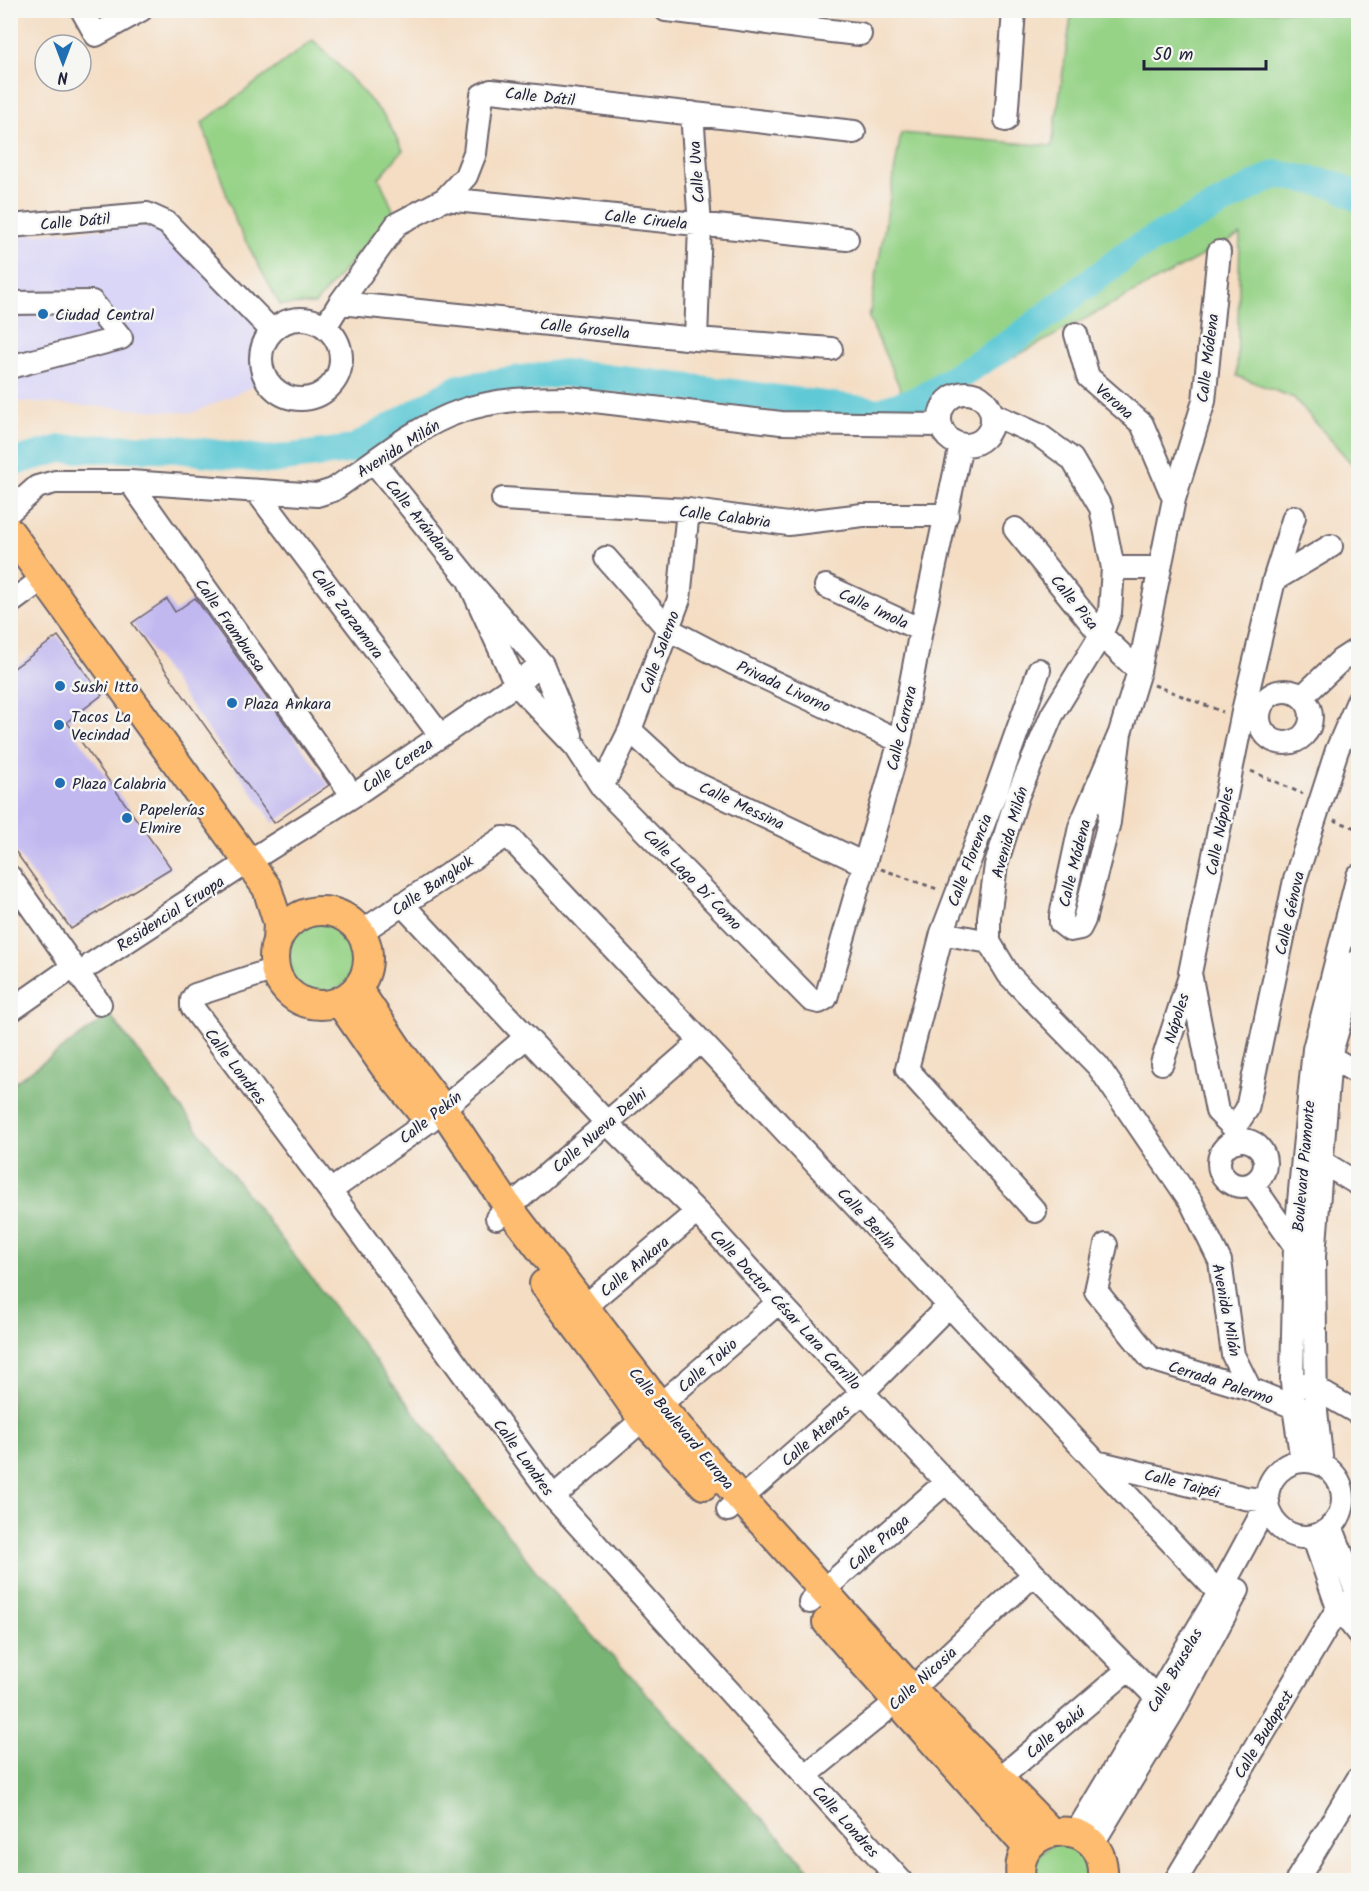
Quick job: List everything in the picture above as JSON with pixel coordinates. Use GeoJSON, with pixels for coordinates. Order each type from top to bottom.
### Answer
{"type":"FeatureCollection","features":[{"type":"Feature","properties":{"kind":"main road"},"geometry":{"type":"LineString","coordinates":[[10,532],[267,888],[278,923],[274,955],[275,969],[282,984],[293,995],[308,1002],[323,1004],[348,994],[365,975],[368,961],[367,946],[361,932],[351,921],[337,914],[322,910],[308,913],[292,921],[277,941]]}},
{"type":"Feature","properties":{"kind":"main road"},"geometry":{"type":"LineString","coordinates":[[267,888],[308,913]]}},
{"type":"Feature","properties":{"kind":"main road","name":"Calle Boulevard Europa"},"geometry":{"type":"LineString","coordinates":[[348,994],[577,1314],[603,1362],[989,1787],[1062,1839]]}},
{"type":"Feature","properties":{"kind":"main road"},"geometry":{"type":"LineString","coordinates":[[1021,1881],[1022,1860],[1062,1839],[1100,1854],[1104,1867],[1104,1881]]}},
{"type":"Feature","properties":{"kind":"street"},"geometry":{"type":"LineString","coordinates":[[82,10],[96,35],[141,10]]}},
{"type":"Feature","properties":{"kind":"street"},"geometry":{"type":"LineString","coordinates":[[666,10],[828,21],[860,34]]}},
{"type":"Feature","properties":{"kind":"street"},"geometry":{"type":"LineString","coordinates":[[1006,120],[1014,10]]}},
{"type":"Feature","properties":{"kind":"street","name":"Calle Dátil"},"geometry":{"type":"LineString","coordinates":[[325,327],[397,224],[445,199],[466,176],[475,153],[482,95],[491,91],[854,132]]}},
{"type":"Feature","properties":{"kind":"street","name":"Calle Uva"},"geometry":{"type":"LineString","coordinates":[[692,112],[700,225],[696,331]]}},
{"type":"Feature","properties":{"kind":"street","name":"Calle Ciruela"},"geometry":{"type":"LineString","coordinates":[[445,199],[847,239]]}},
{"type":"Feature","properties":{"kind":"street","name":"Calle Dátil"},"geometry":{"type":"LineString","coordinates":[[10,226],[147,214],[167,223],[272,331]]}},
{"type":"Feature","properties":{"kind":"street","name":"Calle Módena"},"geometry":{"type":"LineString","coordinates":[[1120,733],[1107,833],[1084,920],[1080,928],[1070,930],[1061,923],[1061,916],[1080,826],[1120,733],[1138,675],[1174,499],[1204,401],[1219,252]]}},
{"type":"Feature","properties":{"kind":"street","name":"Calle Grosella"},"geometry":{"type":"LineString","coordinates":[[345,297],[696,331],[831,349]]}},
{"type":"Feature","properties":{"kind":"street"},"geometry":{"type":"LineString","coordinates":[[10,303],[92,302],[121,338],[10,367]]}},
{"type":"Feature","properties":{"kind":"street"},"geometry":{"type":"LineString","coordinates":[[304,319],[315,321],[325,327],[335,337],[341,350],[338,377],[318,396],[304,400],[290,398],[277,392],[264,376],[260,356],[264,342],[272,331],[281,324],[304,319]]}},
{"type":"Feature","properties":{"kind":"street","name":"Verona"},"geometry":{"type":"LineString","coordinates":[[1076,334],[1088,377],[1142,424],[1174,499]]}},
{"type":"Feature","properties":{"kind":"street"},"geometry":{"type":"LineString","coordinates":[[961,393],[969,393],[984,400],[992,414],[990,431],[985,438],[970,445],[962,445],[948,438],[940,425],[940,416],[946,401],[961,393]]}},
{"type":"Feature","properties":{"kind":"street","name":"Avenida Milán"},"geometry":{"type":"LineString","coordinates":[[10,511],[37,487],[55,482],[130,482],[317,495],[333,490],[428,426],[460,411],[497,401],[569,398],[781,423],[940,425]]}},
{"type":"Feature","properties":{"kind":"street","name":"Avenida Milán"},"geometry":{"type":"LineString","coordinates":[[992,414],[1039,435],[1072,459],[1101,508],[1113,568],[1110,612],[1101,635],[1007,793],[989,917],[989,942],[1009,975],[1098,1066],[1191,1202],[1220,1261],[1233,1355],[1250,1389]]}},
{"type":"Feature","properties":{"kind":"street","name":"Calle Carrara"},"geometry":{"type":"LineString","coordinates":[[819,1002],[826,998],[900,741],[921,630],[962,445]]}},
{"type":"Feature","properties":{"kind":"street","name":"Calle Arándano"},"geometry":{"type":"LineString","coordinates":[[374,462],[468,579],[542,664]]}},
{"type":"Feature","properties":{"kind":"street","name":"Calle Frambuesa"},"geometry":{"type":"LineString","coordinates":[[130,482],[353,796]]}},
{"type":"Feature","properties":{"kind":"street","name":"Calle Zarzamora"},"geometry":{"type":"LineString","coordinates":[[257,492],[440,735]]}},
{"type":"Feature","properties":{"kind":"street","name":"Calle Calabria"},"geometry":{"type":"LineString","coordinates":[[503,499],[688,510],[788,524],[863,515],[947,515]]}},
{"type":"Feature","properties":{"kind":"street","name":"Calle Salerno"},"geometry":{"type":"LineString","coordinates":[[602,787],[630,730],[679,598],[688,510]]}},
{"type":"Feature","properties":{"kind":"street","name":"Calle Nápoles"},"geometry":{"type":"LineString","coordinates":[[1252,1184],[1263,1173],[1265,1166],[1263,1152],[1252,1142],[1236,1135],[1217,1111],[1190,973],[1233,763],[1249,712],[1274,580],[1294,517]]}},
{"type":"Feature","properties":{"kind":"street","name":"Calle Pisa"},"geometry":{"type":"LineString","coordinates":[[1015,528],[1101,635],[1138,675]]}},
{"type":"Feature","properties":{"kind":"street"},"geometry":{"type":"LineString","coordinates":[[1274,580],[1331,546]]}},
{"type":"Feature","properties":{"kind":"street"},"geometry":{"type":"LineString","coordinates":[[606,558],[668,629]]}},
{"type":"Feature","properties":{"kind":"street"},"geometry":{"type":"LineString","coordinates":[[1113,568],[1160,568]]}},
{"type":"Feature","properties":{"kind":"street"},"geometry":{"type":"LineString","coordinates":[[10,603],[44,578]]}},
{"type":"Feature","properties":{"kind":"street","name":"Calle Arándano"},"geometry":{"type":"LineString","coordinates":[[468,579],[516,684]]}},
{"type":"Feature","properties":{"kind":"street","name":"Calle Imola"},"geometry":{"type":"LineString","coordinates":[[826,586],[921,630]]}},
{"type":"Feature","properties":{"kind":"street","name":"Privada Livorno"},"geometry":{"type":"LineString","coordinates":[[668,629],[733,663],[900,741]]}},
{"type":"Feature","properties":{"kind":"street"},"geometry":{"type":"LineString","coordinates":[[1302,697],[1341,660],[1359,649]]}},
{"type":"Feature","properties":{"kind":"street","name":"Calle Cereza"},"geometry":{"type":"LineString","coordinates":[[248,861],[353,796],[542,664]]}},
{"type":"Feature","properties":{"kind":"street","name":"Calle Lago Dí Como"},"geometry":{"type":"LineString","coordinates":[[542,664],[576,747]]}},
{"type":"Feature","properties":{"kind":"street","name":"Calle Florencia"},"geometry":{"type":"LineString","coordinates":[[1035,1211],[907,1069],[942,933],[956,895],[1007,793],[1039,670]]}},
{"type":"Feature","properties":{"kind":"street","name":"Calle Lago Dí Como"},"geometry":{"type":"LineString","coordinates":[[516,684],[576,747],[602,787],[811,1000],[819,1002]]}},
{"type":"Feature","properties":{"kind":"street"},"geometry":{"type":"LineString","coordinates":[[1282,692],[1292,692],[1302,697],[1311,715],[1310,725],[1305,734],[1288,743],[1278,742],[1269,737],[1262,730],[1259,720],[1249,712],[1273,695],[1282,692]]}},
{"type":"Feature","properties":{"kind":"street","name":"Calle Génova"},"geometry":{"type":"LineString","coordinates":[[1236,1135],[1247,1109],[1295,880],[1337,750],[1359,701]]}},
{"type":"Feature","properties":{"kind":"street","name":"Calle Messina"},"geometry":{"type":"LineString","coordinates":[[630,730],[680,776],[864,864]]}},
{"type":"Feature","properties":{"kind":"street","name":"Calle Bangkok"},"geometry":{"type":"LineString","coordinates":[[361,932],[502,838]]}},
{"type":"Feature","properties":{"kind":"street","name":"Calle Berlín"},"geometry":{"type":"LineString","coordinates":[[502,838],[511,839],[1225,1598]]}},
{"type":"Feature","properties":{"kind":"street","name":"Residencial Eruopa"},"geometry":{"type":"LineString","coordinates":[[10,1011],[248,861]]}},
{"type":"Feature","properties":{"kind":"street","name":"Boulevard Piamonte"},"geometry":{"type":"LineString","coordinates":[[1312,1463],[1294,1407],[1292,1380],[1322,1052],[1349,951],[1359,876]]}},
{"type":"Feature","properties":{"kind":"street"},"geometry":{"type":"LineString","coordinates":[[10,877],[83,966],[100,1004]]}},
{"type":"Feature","properties":{"kind":"street","name":"Calle Doctor César Lara Carrillo"},"geometry":{"type":"LineString","coordinates":[[402,904],[525,1038],[697,1212],[946,1482],[1165,1705]]}},
{"type":"Feature","properties":{"kind":"street"},"geometry":{"type":"LineString","coordinates":[[942,933],[989,942]]}},
{"type":"Feature","properties":{"kind":"street","name":"Boulevard Piamonte"},"geometry":{"type":"LineString","coordinates":[[1322,1052],[1359,961]]}},
{"type":"Feature","properties":{"kind":"street","name":"Calle Londres"},"geometry":{"type":"LineString","coordinates":[[275,969],[195,994],[192,1007],[330,1191],[553,1497],[900,1881]]}},
{"type":"Feature","properties":{"kind":"street","name":"Nápoles"},"geometry":{"type":"LineString","coordinates":[[1162,1063],[1190,973]]}},
{"type":"Feature","properties":{"kind":"street","name":"Calle Pekín"},"geometry":{"type":"LineString","coordinates":[[330,1191],[436,1115],[525,1038]]}},
{"type":"Feature","properties":{"kind":"street","name":"Calle Nueva Delhi"},"geometry":{"type":"LineString","coordinates":[[503,1213],[700,1042]]}},
{"type":"Feature","properties":{"kind":"street"},"geometry":{"type":"LineString","coordinates":[[1322,1052],[1359,1073]]}},
{"type":"Feature","properties":{"kind":"street"},"geometry":{"type":"LineString","coordinates":[[1236,1135],[1221,1156],[1219,1163],[1224,1177],[1238,1185],[1252,1184],[1305,1251]]}},
{"type":"Feature","properties":{"kind":"street"},"geometry":{"type":"LineString","coordinates":[[1312,1160],[1359,1184]]}},
{"type":"Feature","properties":{"kind":"street","name":"Calle Ankara"},"geometry":{"type":"LineString","coordinates":[[577,1314],[697,1212]]}},
{"type":"Feature","properties":{"kind":"street","name":"Cerrada Palermo"},"geometry":{"type":"LineString","coordinates":[[1106,1245],[1095,1291],[1151,1359],[1250,1389],[1294,1407],[1316,1400]]}},
{"type":"Feature","properties":{"kind":"street","name":"Boulevard Piamonte"},"geometry":{"type":"LineString","coordinates":[[1305,1251],[1316,1400],[1312,1463]]}},
{"type":"Feature","properties":{"kind":"street","name":"Calle Tokio"},"geometry":{"type":"LineString","coordinates":[[553,1497],[779,1302]]}},
{"type":"Feature","properties":{"kind":"street","name":"Calle Atenas"},"geometry":{"type":"LineString","coordinates":[[734,1505],[863,1392],[949,1305]]}},
{"type":"Feature","properties":{"kind":"street"},"geometry":{"type":"LineString","coordinates":[[1292,1380],[1316,1400],[1359,1413]]}},
{"type":"Feature","properties":{"kind":"street","name":"Calle Taipéi"},"geometry":{"type":"LineString","coordinates":[[1096,1462],[1245,1498],[1270,1509]]}},
{"type":"Feature","properties":{"kind":"street"},"geometry":{"type":"LineString","coordinates":[[1336,1523],[1303,1536],[1283,1529],[1270,1509],[1268,1492],[1272,1480],[1279,1471],[1290,1464],[1312,1463],[1338,1479],[1343,1500],[1336,1523],[1338,1608],[1359,1633]]}},
{"type":"Feature","properties":{"kind":"street","name":"Calle Praga"},"geometry":{"type":"LineString","coordinates":[[817,1596],[946,1482]]}},
{"type":"Feature","properties":{"kind":"street","name":"Calle Bruselas"},"geometry":{"type":"LineString","coordinates":[[1062,1839],[1165,1705],[1225,1598],[1270,1509]]}},
{"type":"Feature","properties":{"kind":"street"},"geometry":{"type":"LineString","coordinates":[[1336,1523],[1358,1596]]}},
{"type":"Feature","properties":{"kind":"street","name":"Calle Nicosia"},"geometry":{"type":"LineString","coordinates":[[804,1776],[905,1695],[1034,1574]]}},
{"type":"Feature","properties":{"kind":"street","name":"Calle Budapest"},"geometry":{"type":"LineString","coordinates":[[1176,1881],[1338,1608],[1358,1596]]}},
{"type":"Feature","properties":{"kind":"street","name":"Calle Bakú"},"geometry":{"type":"LineString","coordinates":[[989,1787],[1129,1669]]}},
{"type":"Feature","properties":{"kind":"street"},"geometry":{"type":"LineString","coordinates":[[1297,1881],[1359,1779]]}},
{"type":"Feature","properties":{"kind":"path"},"geometry":{"type":"LineString","coordinates":[[1138,675],[1249,712]]}},
{"type":"Feature","properties":{"kind":"path"},"geometry":{"type":"LineString","coordinates":[[1233,763],[1304,795],[1317,813],[1359,829]]}},
{"type":"Feature","properties":{"kind":"path"},"geometry":{"type":"LineString","coordinates":[[864,864],[956,895]]}},
{"type":"Feature","properties":{"kind":"shaded area","name":"Ciudad Central"},"geometry":{"type":"Polygon","coordinates":[[[151,225],[165,232],[263,331],[255,341],[254,370],[260,383],[193,413],[11,401],[10,236],[151,225]]]}},
{"type":"Feature","properties":{"kind":"green space"},"geometry":{"type":"Polygon","coordinates":[[[1072,11],[1358,11],[1358,471],[1294,398],[1237,376],[1240,235],[911,413],[869,318],[901,133],[1052,146],[1072,11]]]}},
{"type":"Feature","properties":{"kind":"green space"},"geometry":{"type":"Polygon","coordinates":[[[313,40],[385,117],[403,150],[379,178],[394,212],[315,304],[280,305],[237,225],[202,123],[313,40]]]}},
{"type":"Feature","properties":{"kind":"green space"},"geometry":{"type":"Polygon","coordinates":[[[319,920],[333,923],[345,931],[353,943],[356,957],[353,971],[345,983],[333,991],[319,994],[305,991],[293,983],[285,971],[282,957],[285,943],[293,931],[305,923],[319,920]]]}},
{"type":"Feature","properties":{"kind":"green space"},"geometry":{"type":"Polygon","coordinates":[[[110,1015],[549,1588],[819,1880],[11,1880],[11,1085],[110,1015]]]}},
{"type":"Feature","properties":{"kind":"green space"},"geometry":{"type":"Polygon","coordinates":[[[1057,1841],[1085,1850],[1092,1880],[1033,1880],[1034,1859],[1057,1841]]]}},
{"type":"Feature","properties":{"kind":"building","name":"Plaza Ankara"},"geometry":{"type":"Polygon","coordinates":[[[195,598],[329,785],[274,823],[132,623],[167,599],[175,612],[195,598]]]}},
{"type":"Feature","properties":{"kind":"building","name":"Plaza Calabria"},"geometry":{"type":"Polygon","coordinates":[[[58,636],[102,695],[67,722],[171,868],[71,929],[10,844],[10,671],[58,636]]]}},
{"type":"Feature","properties":{"kind":"waterway"},"geometry":{"type":"LineString","coordinates":[[10,463],[60,449],[168,448],[270,460],[353,449],[459,388],[563,373],[879,412],[922,398],[1012,342],[1131,251],[1276,174],[1336,185],[1358,198]]}},
{"type":"Feature","properties":{"kind":"place","name":"Ciudad Central"},"geometry":{"type":"Point","coordinates":[43,314]}},
{"type":"Feature","properties":{"kind":"place","name":"Sushi Itto"},"geometry":{"type":"Point","coordinates":[60,686]}},
{"type":"Feature","properties":{"kind":"place","name":"Plaza Ankara"},"geometry":{"type":"Point","coordinates":[232,703]}},
{"type":"Feature","properties":{"kind":"place","name":"Tacos La Vecindad"},"geometry":{"type":"Point","coordinates":[59,725]}},
{"type":"Feature","properties":{"kind":"place","name":"Plaza Calabria"},"geometry":{"type":"Point","coordinates":[60,783]}},
{"type":"Feature","properties":{"kind":"place","name":"Papelerías Elmire"},"geometry":{"type":"Point","coordinates":[127,818]}}]}
